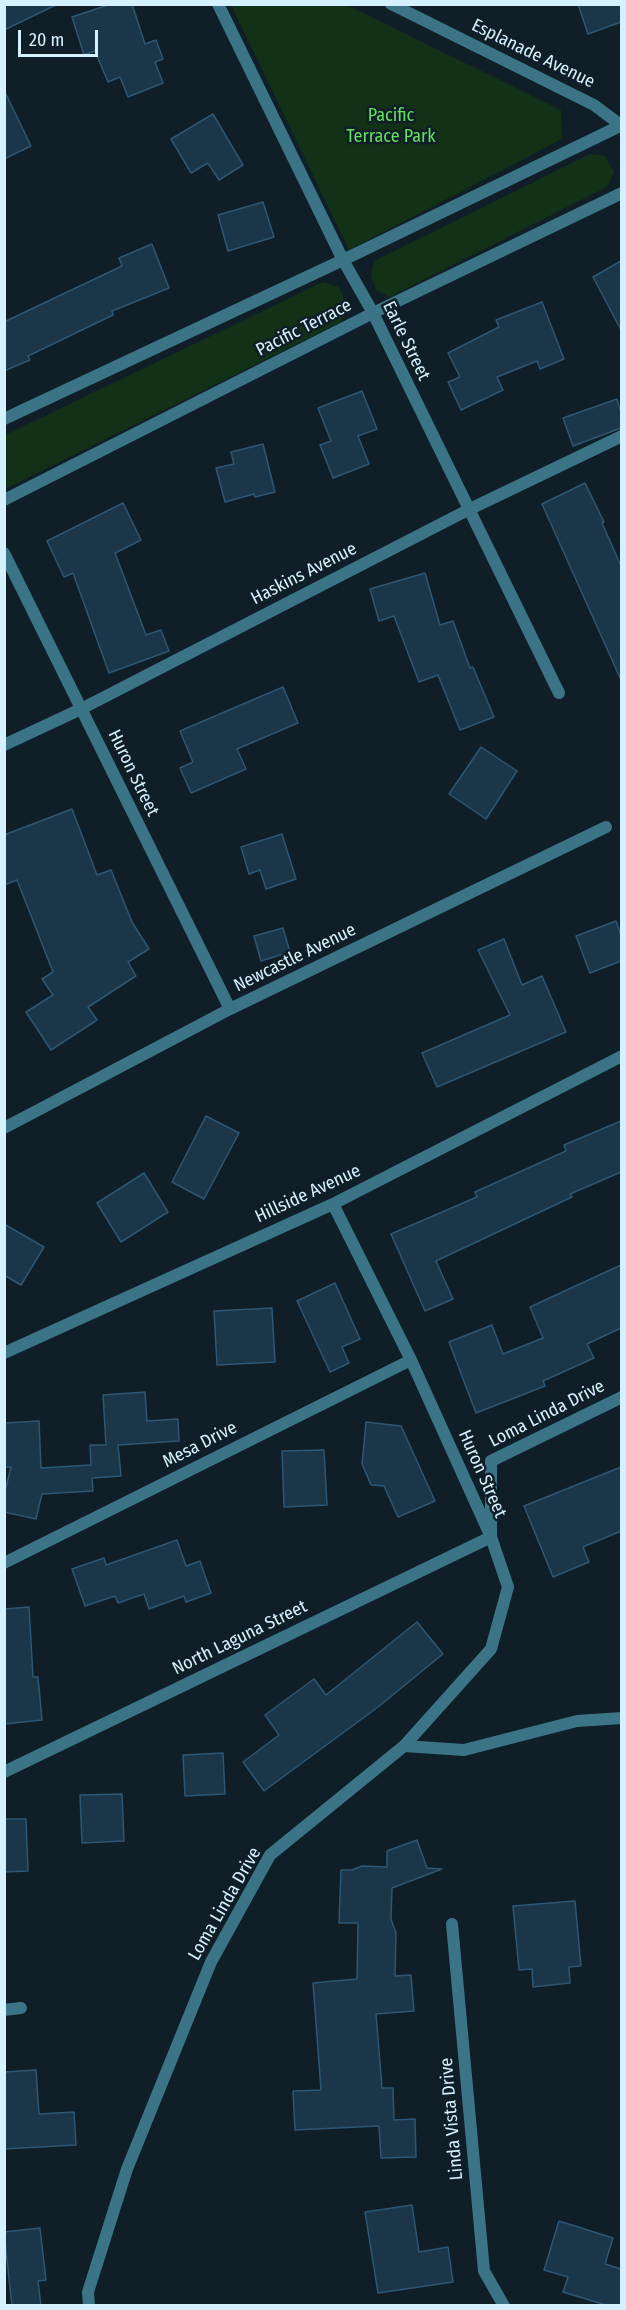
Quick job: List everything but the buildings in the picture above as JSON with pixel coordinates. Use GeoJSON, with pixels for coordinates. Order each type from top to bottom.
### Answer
{"type":"FeatureCollection","features":[{"type":"Feature","properties":{"kind":"street","name":"Earle Street"},"geometry":{"type":"LineString","coordinates":[[218,4],[343,260],[373,313],[560,693]]}},
{"type":"Feature","properties":{"kind":"street","name":"Esplanade Avenue"},"geometry":{"type":"LineString","coordinates":[[392,4],[594,105],[621,125]]}},
{"type":"Feature","properties":{"kind":"street"},"geometry":{"type":"LineString","coordinates":[[4,418],[343,260],[621,125]]}},
{"type":"Feature","properties":{"kind":"street","name":"Pacific Terrace"},"geometry":{"type":"LineString","coordinates":[[4,500],[373,313],[621,193]]}},
{"type":"Feature","properties":{"kind":"street","name":"Haskins Avenue"},"geometry":{"type":"LineString","coordinates":[[4,745],[81,709],[468,510],[621,436]]}},
{"type":"Feature","properties":{"kind":"street","name":"Huron Street"},"geometry":{"type":"LineString","coordinates":[[4,554],[230,1009]]}},
{"type":"Feature","properties":{"kind":"street","name":"Newcastle Avenue"},"geometry":{"type":"LineString","coordinates":[[4,1128],[230,1009],[606,827]]}},
{"type":"Feature","properties":{"kind":"street","name":"Hillside Avenue"},"geometry":{"type":"LineString","coordinates":[[4,1353],[333,1204],[621,1056]]}},
{"type":"Feature","properties":{"kind":"street","name":"Huron Street"},"geometry":{"type":"LineString","coordinates":[[333,1204],[411,1360],[491,1537],[508,1587],[491,1649],[404,1746]]}},
{"type":"Feature","properties":{"kind":"street","name":"Mesa Drive"},"geometry":{"type":"LineString","coordinates":[[4,1563],[411,1360]]}},
{"type":"Feature","properties":{"kind":"street","name":"Loma Linda Drive"},"geometry":{"type":"LineString","coordinates":[[491,1537],[491,1461],[621,1397]]}},
{"type":"Feature","properties":{"kind":"street","name":"North Laguna Street"},"geometry":{"type":"LineString","coordinates":[[4,1772],[491,1537]]}},
{"type":"Feature","properties":{"kind":"street"},"geometry":{"type":"LineString","coordinates":[[404,1746],[464,1750],[577,1721],[621,1718]]}},
{"type":"Feature","properties":{"kind":"street","name":"Loma Linda Drive"},"geometry":{"type":"LineString","coordinates":[[89,2306],[88,2292],[127,2169],[211,1962],[270,1855],[404,1746]]}},
{"type":"Feature","properties":{"kind":"street","name":"Linda Vista Drive"},"geometry":{"type":"LineString","coordinates":[[452,1924],[484,2271],[504,2306]]}},
{"type":"Feature","properties":{"kind":"street"},"geometry":{"type":"LineString","coordinates":[[4,2010],[21,2008]]}},
{"type":"Feature","properties":{"kind":"green space","name":"Pacific Terrace Park"},"geometry":{"type":"Polygon","coordinates":[[[231,5],[347,5],[561,110],[562,139],[349,250],[231,5]]]}},
{"type":"Feature","properties":{"kind":"green space"},"geometry":{"type":"Polygon","coordinates":[[[590,154],[605,156],[614,172],[607,187],[389,297],[376,290],[371,276],[374,261],[590,154]]]}},
{"type":"Feature","properties":{"kind":"green space"},"geometry":{"type":"Polygon","coordinates":[[[323,282],[339,287],[347,306],[341,322],[5,489],[5,435],[323,282]]]}}]}
